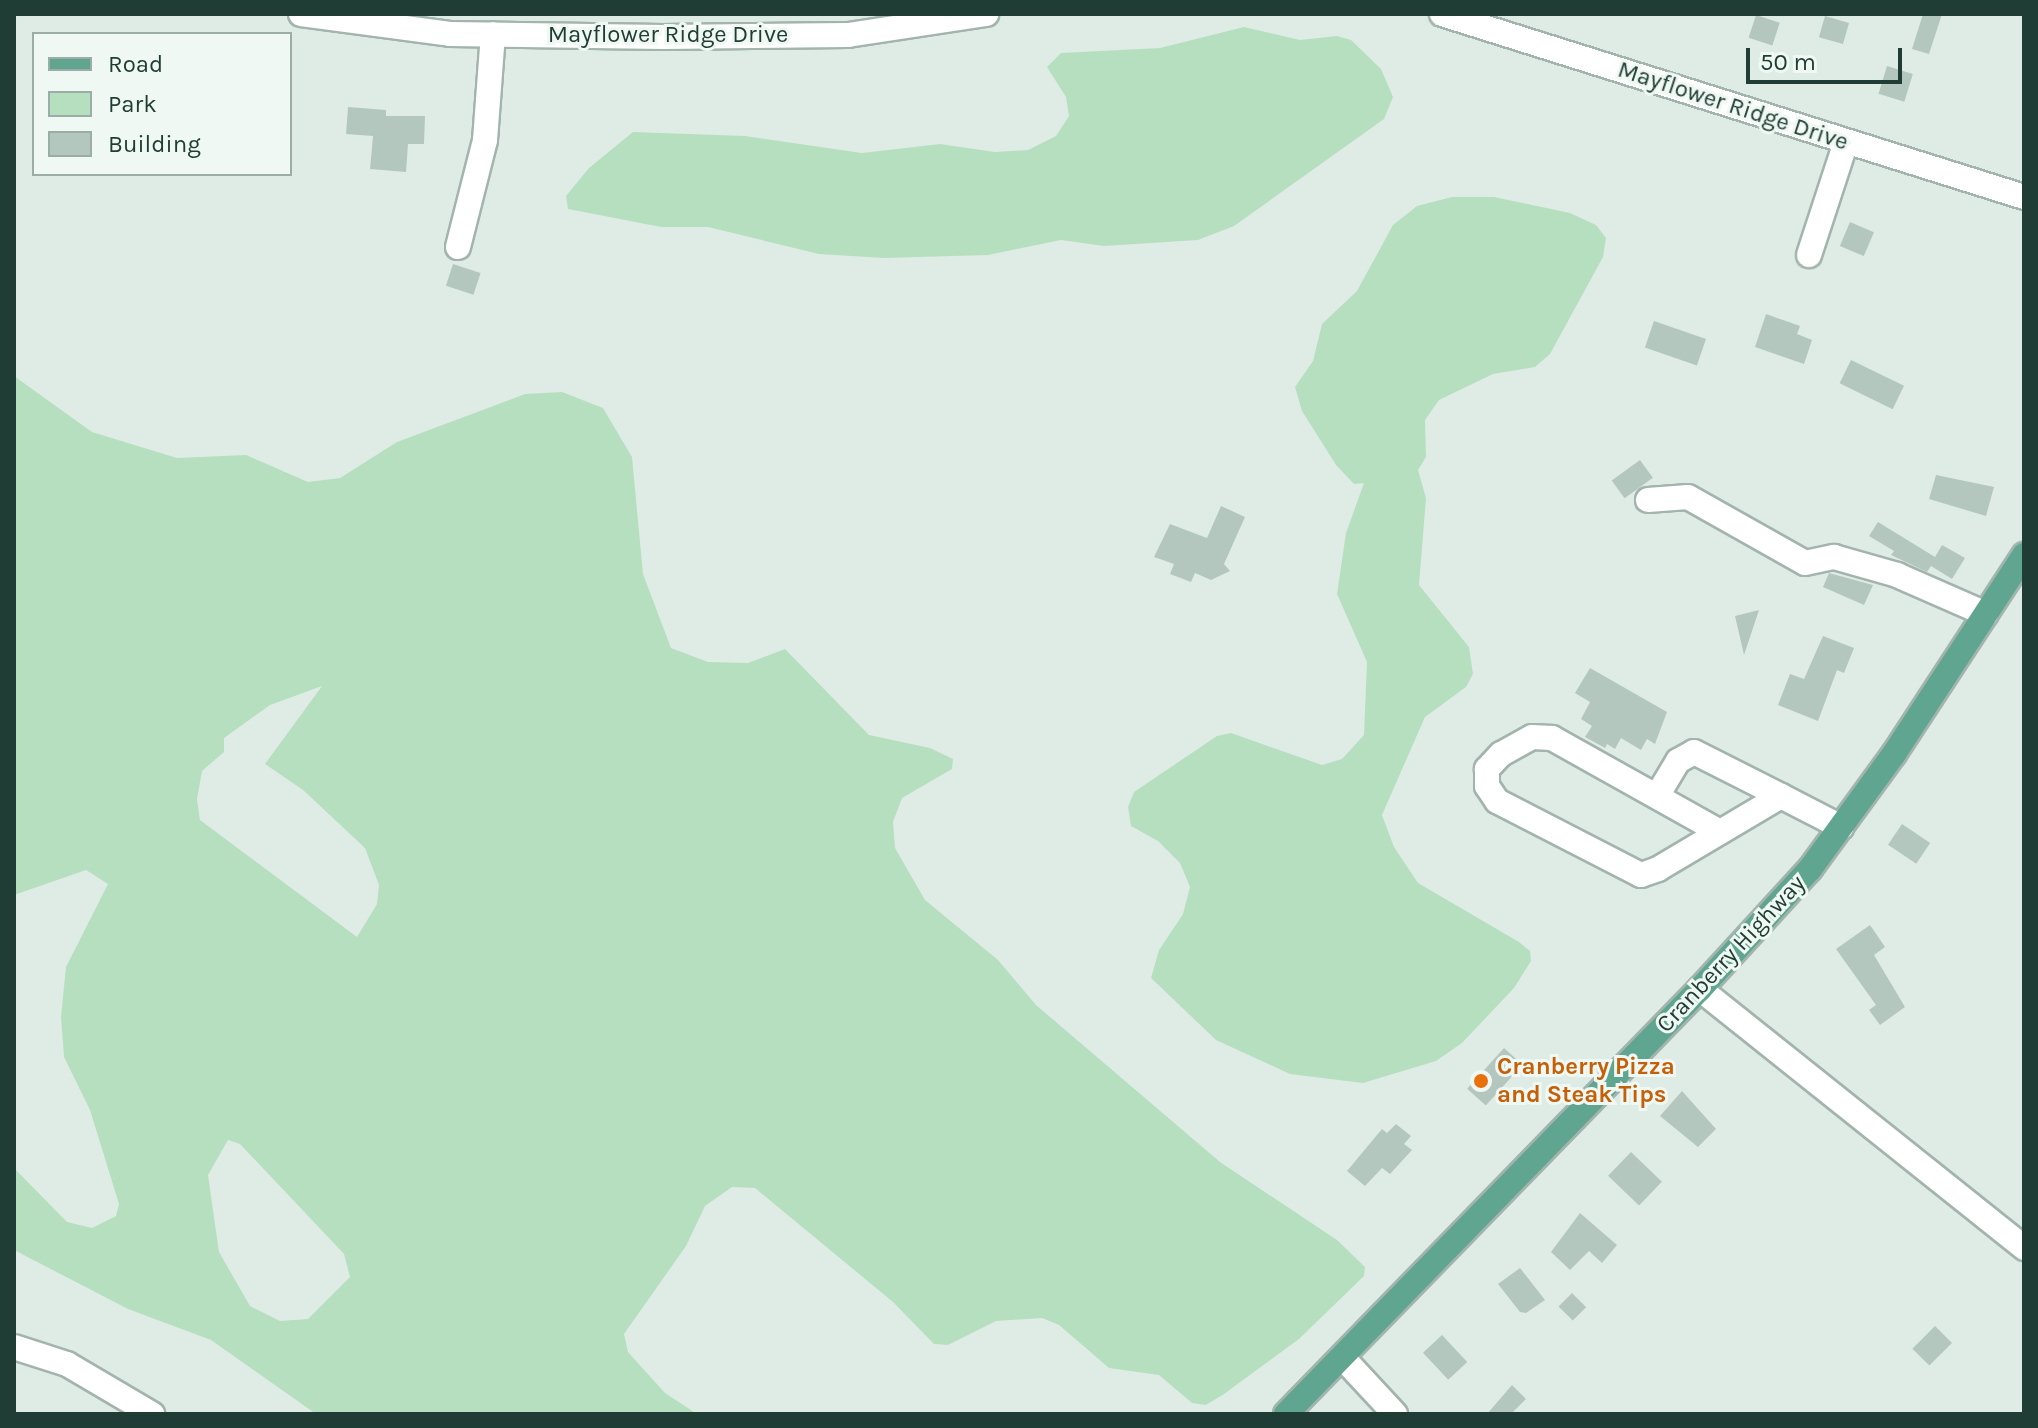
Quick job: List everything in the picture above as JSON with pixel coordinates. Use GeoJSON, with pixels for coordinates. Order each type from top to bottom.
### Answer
{"type":"FeatureCollection","features":[{"type":"Feature","properties":{"kind":"main road","name":"Cranberry Highway"},"geometry":{"type":"LineString","coordinates":[[1286,1414],[1700,989],[1841,827],[2024,555]]}},
{"type":"Feature","properties":{"kind":"street","name":"Mayflower Ridge Drive"},"geometry":{"type":"LineString","coordinates":[[301,14],[493,34],[848,35],[986,14]]}},
{"type":"Feature","properties":{"kind":"street","name":"Mayflower Ridge Drive"},"geometry":{"type":"LineString","coordinates":[[1442,14],[2024,197]]}},
{"type":"Feature","properties":{"kind":"street"},"geometry":{"type":"LineString","coordinates":[[458,247],[485,140],[493,34]]}},
{"type":"Feature","properties":{"kind":"street"},"geometry":{"type":"LineString","coordinates":[[1809,255],[1846,142]]}},
{"type":"Feature","properties":{"kind":"street"},"geometry":{"type":"LineString","coordinates":[[1648,500],[1688,497],[1805,563],[1834,557],[1897,575],[1986,614]]}},
{"type":"Feature","properties":{"kind":"street"},"geometry":{"type":"LineString","coordinates":[[1720,832],[1552,738],[1532,737],[1501,754],[1487,769],[1487,786],[1497,801],[1641,875],[1720,832],[1781,796]]}},
{"type":"Feature","properties":{"kind":"street"},"geometry":{"type":"LineString","coordinates":[[1657,796],[1678,761],[1694,752],[1841,827]]}},
{"type":"Feature","properties":{"kind":"street"},"geometry":{"type":"LineString","coordinates":[[1700,989],[2024,1248]]}},
{"type":"Feature","properties":{"kind":"street"},"geometry":{"type":"LineString","coordinates":[[14,1347],[67,1364],[152,1414]]}},
{"type":"Feature","properties":{"kind":"street"},"geometry":{"type":"LineString","coordinates":[[1342,1357],[1395,1414]]}},
{"type":"Feature","properties":{"kind":"green space"},"geometry":{"type":"Polygon","coordinates":[[[1244,27],[1300,40],[1337,36],[1351,40],[1381,69],[1393,97],[1384,119],[1234,226],[1198,240],[1104,246],[1061,240],[988,255],[884,258],[819,254],[708,227],[661,227],[568,209],[566,196],[589,168],[633,132],[745,136],[862,153],[940,144],[995,152],[1028,150],[1056,136],[1069,116],[1066,97],[1047,67],[1061,53],[1160,48],[1244,27]]]}},
{"type":"Feature","properties":{"kind":"green space"},"geometry":{"type":"Polygon","coordinates":[[[1452,197],[1494,197],[1570,213],[1596,225],[1606,238],[1603,257],[1550,354],[1535,367],[1493,374],[1439,400],[1425,420],[1426,457],[1418,470],[1426,498],[1419,585],[1469,647],[1473,674],[1466,687],[1425,717],[1382,815],[1394,847],[1418,883],[1519,942],[1530,951],[1531,961],[1514,988],[1462,1043],[1436,1061],[1363,1083],[1290,1074],[1216,1040],[1151,978],[1159,950],[1183,914],[1190,887],[1180,863],[1158,841],[1131,826],[1128,807],[1134,792],[1217,736],[1231,733],[1322,765],[1342,759],[1364,735],[1367,662],[1337,594],[1346,533],[1364,483],[1354,484],[1336,465],[1302,411],[1295,387],[1313,361],[1322,324],[1357,291],[1393,225],[1417,206],[1452,197]]]}},
{"type":"Feature","properties":{"kind":"green space"},"geometry":{"type":"Polygon","coordinates":[[[14,376],[92,432],[177,458],[246,455],[308,482],[340,478],[397,442],[525,394],[562,392],[603,408],[632,457],[643,574],[671,648],[708,662],[748,663],[785,649],[869,735],[930,748],[953,759],[952,769],[902,798],[893,822],[895,848],[925,900],[998,960],[1036,1005],[1220,1162],[1337,1240],[1365,1267],[1364,1276],[1299,1339],[1206,1405],[1192,1403],[1159,1375],[1109,1368],[1059,1325],[1042,1318],[996,1321],[948,1345],[934,1344],[893,1302],[755,1188],[732,1187],[705,1206],[686,1246],[624,1334],[628,1352],[665,1393],[697,1414],[316,1414],[211,1340],[128,1309],[14,1250],[14,1168],[67,1222],[92,1228],[116,1216],[119,1204],[90,1110],[64,1057],[61,1017],[66,967],[108,884],[86,870],[14,895],[14,376]],[[322,686],[270,705],[224,738],[224,752],[202,771],[197,799],[200,820],[357,937],[377,904],[379,885],[365,848],[303,790],[265,764],[322,686]],[[228,1140],[208,1175],[219,1252],[250,1306],[280,1321],[308,1319],[350,1277],[344,1254],[240,1144],[228,1140]]]}},
{"type":"Feature","properties":{"kind":"building"},"geometry":{"type":"Polygon","coordinates":[[[1923,14],[1942,14],[1929,54],[1912,49],[1923,14]]]}},
{"type":"Feature","properties":{"kind":"building"},"geometry":{"type":"Polygon","coordinates":[[[1756,15],[1780,23],[1772,46],[1749,38],[1756,15]]]}},
{"type":"Feature","properties":{"kind":"building"},"geometry":{"type":"Polygon","coordinates":[[[1825,16],[1849,23],[1843,44],[1819,37],[1825,16]]]}},
{"type":"Feature","properties":{"kind":"building"},"geometry":{"type":"Polygon","coordinates":[[[1887,66],[1913,74],[1904,102],[1879,94],[1887,66]]]}},
{"type":"Feature","properties":{"kind":"building"},"geometry":{"type":"Polygon","coordinates":[[[348,107],[386,110],[386,116],[425,116],[424,144],[408,144],[406,172],[370,169],[373,136],[346,134],[348,107]]]}},
{"type":"Feature","properties":{"kind":"building"},"geometry":{"type":"Polygon","coordinates":[[[1850,222],[1874,232],[1864,256],[1840,246],[1850,222]]]}},
{"type":"Feature","properties":{"kind":"building"},"geometry":{"type":"Polygon","coordinates":[[[453,264],[481,273],[473,295],[446,286],[453,264]]]}},
{"type":"Feature","properties":{"kind":"building"},"geometry":{"type":"Polygon","coordinates":[[[1766,314],[1800,326],[1797,334],[1812,340],[1804,364],[1755,347],[1766,314]]]}},
{"type":"Feature","properties":{"kind":"building"},"geometry":{"type":"Polygon","coordinates":[[[1654,321],[1706,339],[1697,365],[1645,347],[1654,321]]]}},
{"type":"Feature","properties":{"kind":"building"},"geometry":{"type":"Polygon","coordinates":[[[1851,360],[1904,386],[1893,409],[1840,383],[1851,360]]]}},
{"type":"Feature","properties":{"kind":"building"},"geometry":{"type":"Polygon","coordinates":[[[1640,460],[1653,478],[1625,498],[1612,481],[1640,460]]]}},
{"type":"Feature","properties":{"kind":"building"},"geometry":{"type":"Polygon","coordinates":[[[1936,475],[1994,487],[1986,516],[1929,499],[1936,475]]]}},
{"type":"Feature","properties":{"kind":"building"},"geometry":{"type":"Polygon","coordinates":[[[1221,506],[1245,517],[1224,564],[1230,571],[1211,580],[1195,573],[1191,582],[1170,574],[1174,564],[1154,557],[1170,524],[1207,538],[1221,506]]]}},
{"type":"Feature","properties":{"kind":"building"},"geometry":{"type":"Polygon","coordinates":[[[1878,522],[1935,557],[1942,545],[1965,558],[1952,579],[1931,566],[1927,572],[1891,555],[1894,551],[1869,536],[1878,522]]]}},
{"type":"Feature","properties":{"kind":"building"},"geometry":{"type":"Polygon","coordinates":[[[1829,573],[1873,585],[1864,605],[1823,587],[1829,573]]]}},
{"type":"Feature","properties":{"kind":"building"},"geometry":{"type":"Polygon","coordinates":[[[1759,610],[1744,655],[1735,616],[1759,610]]]}},
{"type":"Feature","properties":{"kind":"building"},"geometry":{"type":"Polygon","coordinates":[[[1823,636],[1854,648],[1844,673],[1837,670],[1818,721],[1778,705],[1790,674],[1804,679],[1823,636]]]}},
{"type":"Feature","properties":{"kind":"building"},"geometry":{"type":"Polygon","coordinates":[[[1590,668],[1667,712],[1655,744],[1647,739],[1641,750],[1621,738],[1615,749],[1607,744],[1605,748],[1585,737],[1592,726],[1581,719],[1590,702],[1575,693],[1590,668]]]}},
{"type":"Feature","properties":{"kind":"building"},"geometry":{"type":"Polygon","coordinates":[[[1902,824],[1930,843],[1916,864],[1888,845],[1902,824]]]}},
{"type":"Feature","properties":{"kind":"building"},"geometry":{"type":"Polygon","coordinates":[[[1870,925],[1885,947],[1874,955],[1905,1007],[1880,1025],[1869,1010],[1876,1005],[1836,949],[1870,925]]]}},
{"type":"Feature","properties":{"kind":"building"},"geometry":{"type":"Polygon","coordinates":[[[1504,1048],[1523,1065],[1486,1106],[1467,1089],[1504,1048]]]}},
{"type":"Feature","properties":{"kind":"building"},"geometry":{"type":"Polygon","coordinates":[[[1682,1091],[1716,1129],[1698,1147],[1660,1116],[1682,1091]]]}},
{"type":"Feature","properties":{"kind":"building"},"geometry":{"type":"Polygon","coordinates":[[[1396,1124],[1411,1136],[1404,1144],[1412,1150],[1390,1174],[1382,1168],[1365,1186],[1347,1171],[1382,1129],[1387,1133],[1396,1124]]]}},
{"type":"Feature","properties":{"kind":"building"},"geometry":{"type":"Polygon","coordinates":[[[1631,1152],[1662,1182],[1639,1206],[1608,1176],[1631,1152]]]}},
{"type":"Feature","properties":{"kind":"building"},"geometry":{"type":"Polygon","coordinates":[[[1580,1213],[1617,1245],[1602,1263],[1589,1251],[1570,1270],[1551,1252],[1580,1213]]]}},
{"type":"Feature","properties":{"kind":"building"},"geometry":{"type":"Polygon","coordinates":[[[1520,1268],[1545,1300],[1526,1313],[1520,1312],[1498,1284],[1520,1268]]]}},
{"type":"Feature","properties":{"kind":"building"},"geometry":{"type":"Polygon","coordinates":[[[1572,1293],[1586,1307],[1573,1321],[1559,1306],[1572,1293]]]}},
{"type":"Feature","properties":{"kind":"building"},"geometry":{"type":"Polygon","coordinates":[[[1935,1326],[1952,1343],[1929,1366],[1912,1349],[1935,1326]]]}},
{"type":"Feature","properties":{"kind":"building"},"geometry":{"type":"Polygon","coordinates":[[[1442,1335],[1467,1362],[1448,1380],[1423,1353],[1442,1335]]]}},
{"type":"Feature","properties":{"kind":"building"},"geometry":{"type":"Polygon","coordinates":[[[1512,1385],[1526,1399],[1511,1414],[1487,1414],[1512,1385]]]}},
{"type":"Feature","properties":{"kind":"place","name":"Cranberry Pizza and Steak Tips"},"geometry":{"type":"Point","coordinates":[1481,1081]}}]}
